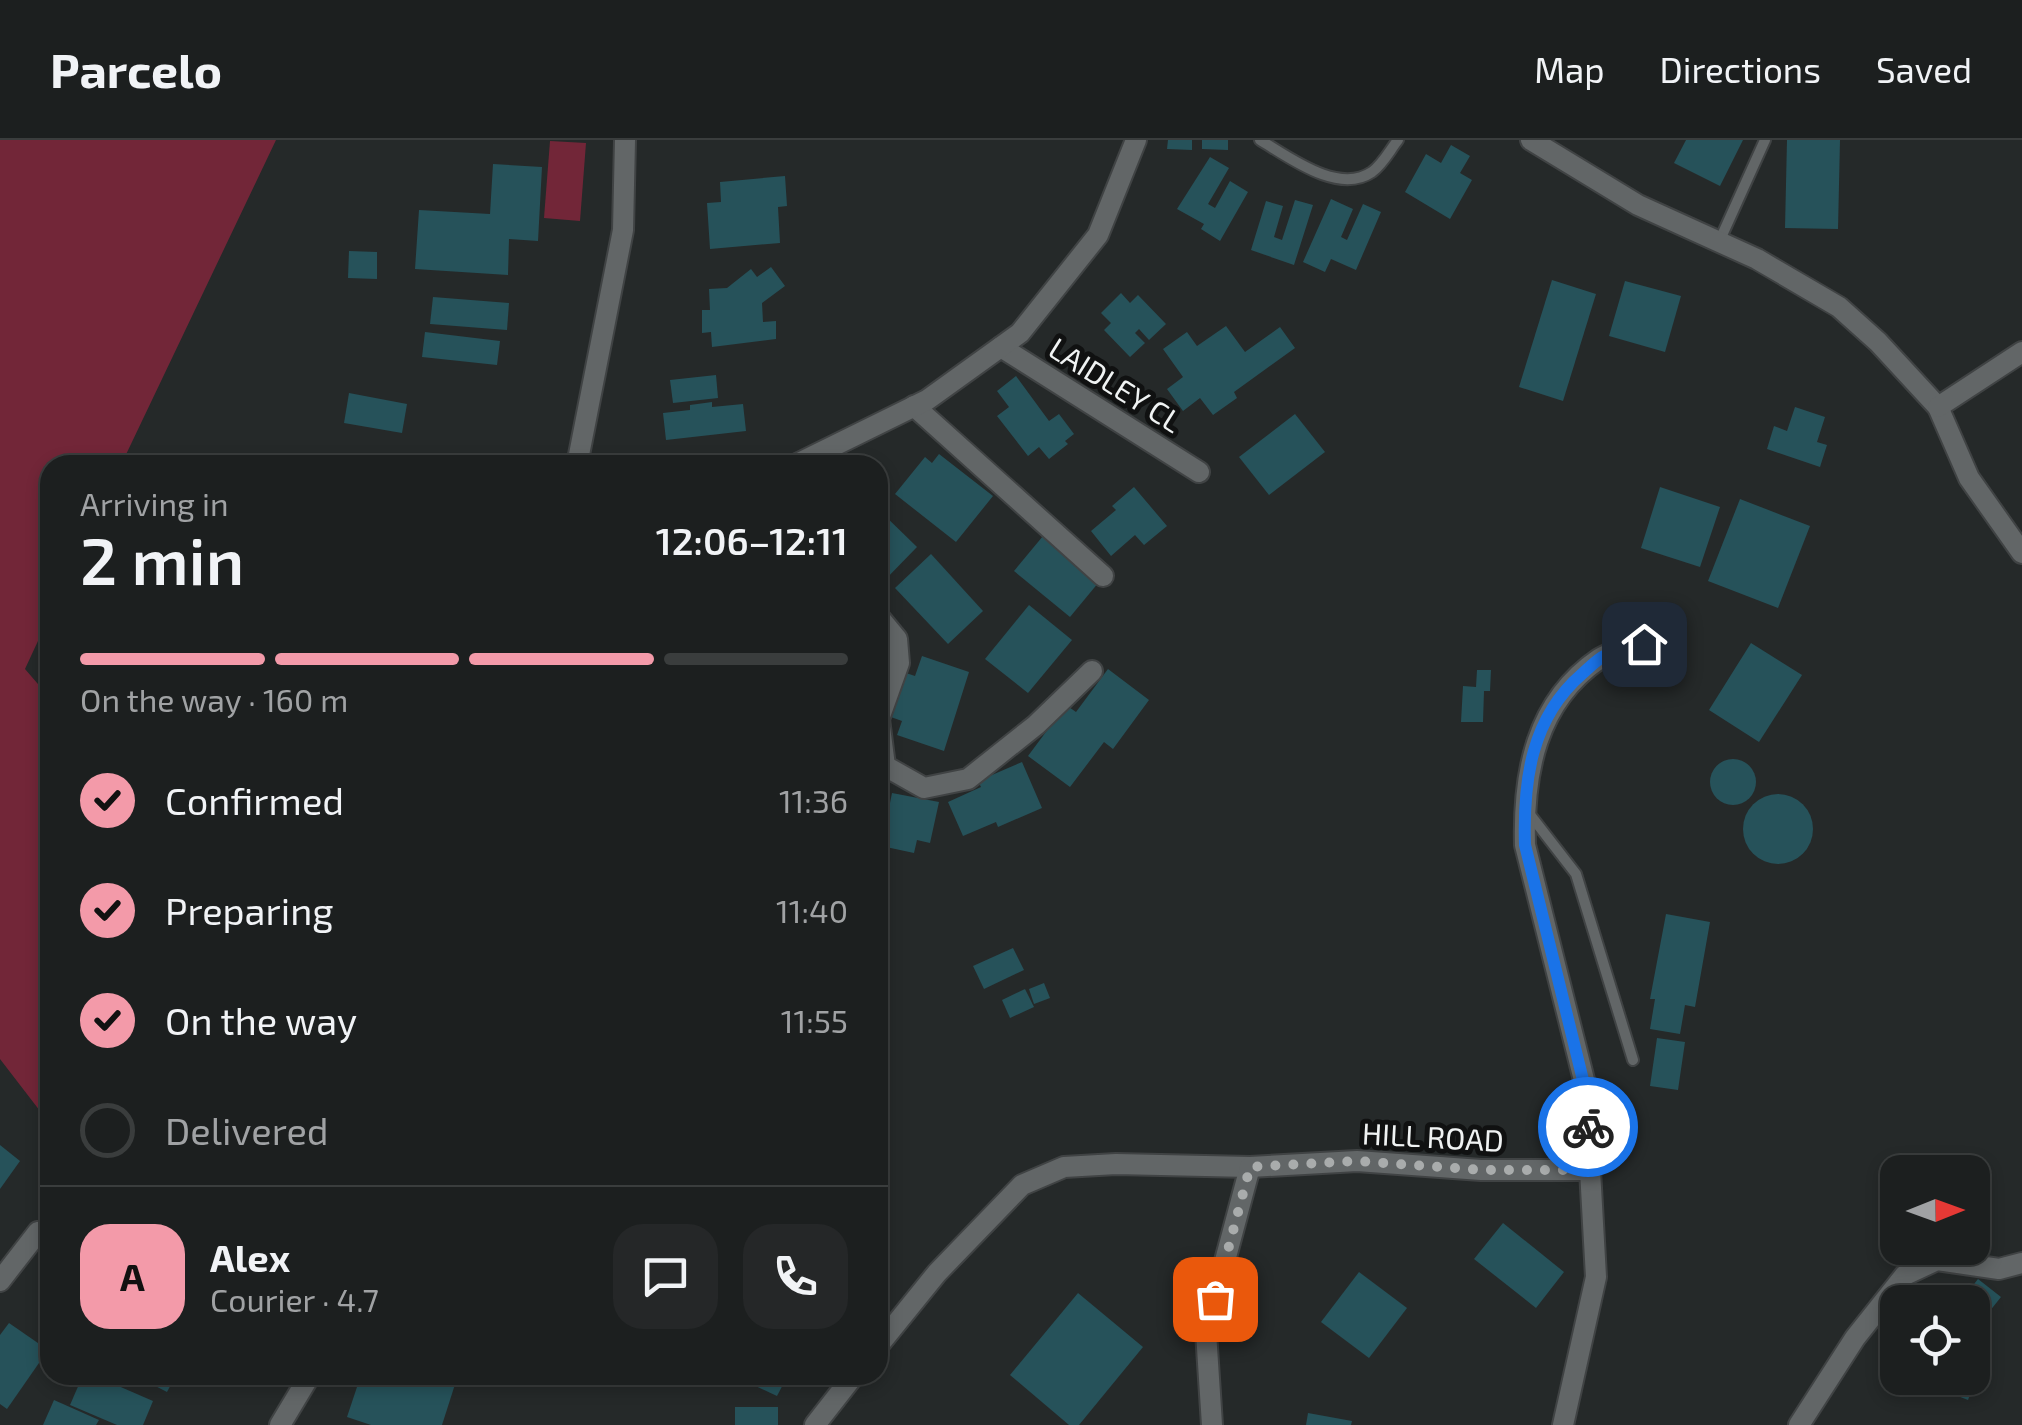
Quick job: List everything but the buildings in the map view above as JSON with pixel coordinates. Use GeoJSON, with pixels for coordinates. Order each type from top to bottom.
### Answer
{"type":"FeatureCollection","features":[{"type":"Feature","properties":{"kind":"street"},"geometry":{"type":"LineString","coordinates":[[579,455],[623,230],[624,140]]}},
{"type":"Feature","properties":{"kind":"street"},"geometry":{"type":"LineString","coordinates":[[815,455],[914,406],[1020,334],[1098,235],[1136,140]]}},
{"type":"Feature","properties":{"kind":"street"},"geometry":{"type":"LineString","coordinates":[[1531,140],[1638,205],[1757,259],[1839,307],[1938,406],[1968,478],[2022,553]]}},
{"type":"Feature","properties":{"kind":"street","name":"LAIDLEY CL"},"geometry":{"type":"LineString","coordinates":[[1001,347],[1199,472]]}},
{"type":"Feature","properties":{"kind":"street"},"geometry":{"type":"LineString","coordinates":[[1938,406],[2022,352]]}},
{"type":"Feature","properties":{"kind":"street"},"geometry":{"type":"LineString","coordinates":[[914,406],[1103,576]]}},
{"type":"Feature","properties":{"kind":"street"},"geometry":{"type":"LineString","coordinates":[[888,628],[897,639],[899,662],[888,691]]}},
{"type":"Feature","properties":{"kind":"street"},"geometry":{"type":"LineString","coordinates":[[1562,1425],[1596,1277],[1590,1170],[1584,1084],[1525,845],[1524,807],[1529,763],[1561,692],[1602,656],[1644,644]]}},
{"type":"Feature","properties":{"kind":"street"},"geometry":{"type":"LineString","coordinates":[[888,768],[924,788],[968,779],[1036,725],[1092,671]]}},
{"type":"Feature","properties":{"kind":"street","name":"HILL ROAD"},"geometry":{"type":"LineString","coordinates":[[888,1334],[937,1273],[1022,1185],[1064,1168],[1116,1164],[1250,1167],[1357,1161],[1482,1170],[1590,1170]]}},
{"type":"Feature","properties":{"kind":"street"},"geometry":{"type":"LineString","coordinates":[[1212,1425],[1206,1332],[1250,1167]]}},
{"type":"Feature","properties":{"kind":"street"},"geometry":{"type":"LineString","coordinates":[[0,1281],[38,1232]]}},
{"type":"Feature","properties":{"kind":"street"},"geometry":{"type":"LineString","coordinates":[[1799,1425],[1855,1338],[1905,1275],[1937,1260],[1999,1269],[2022,1263]]}},
{"type":"Feature","properties":{"kind":"street"},"geometry":{"type":"LineString","coordinates":[[280,1425],[304,1385]]}},
{"type":"Feature","properties":{"kind":"street"},"geometry":{"type":"LineString","coordinates":[[814,1425],[846,1385]]}},
{"type":"Feature","properties":{"kind":"lane"},"geometry":{"type":"LineString","coordinates":[[1260,140],[1306,167],[1351,179],[1376,169],[1398,140]]}},
{"type":"Feature","properties":{"kind":"lane"},"geometry":{"type":"LineString","coordinates":[[1720,242],[1765,140]]}},
{"type":"Feature","properties":{"kind":"lane"},"geometry":{"type":"LineString","coordinates":[[1524,807],[1576,874],[1634,1060]]}},
{"type":"Feature","properties":{"kind":"shaded area"},"geometry":{"type":"Polygon","coordinates":[[[0,140],[276,140],[126,455],[40,455],[40,637],[25,669],[40,686],[40,1111],[0,1059],[0,140]]]}},
{"type":"Feature","properties":{"kind":"shaded area"},"geometry":{"type":"Polygon","coordinates":[[[550,141],[586,143],[580,221],[544,218],[550,141]]]}},
{"type":"Feature","properties":{"kind":"way so far"},"geometry":{"type":"LineString","coordinates":[[1215,1299],[1250,1167],[1357,1161],[1482,1170],[1590,1170],[1588,1127]]}},
{"type":"Feature","properties":{"kind":"route"},"geometry":{"type":"LineString","coordinates":[[1588,1127],[1584,1084],[1525,845],[1529,763],[1561,692],[1602,656],[1644,644]]}}]}
